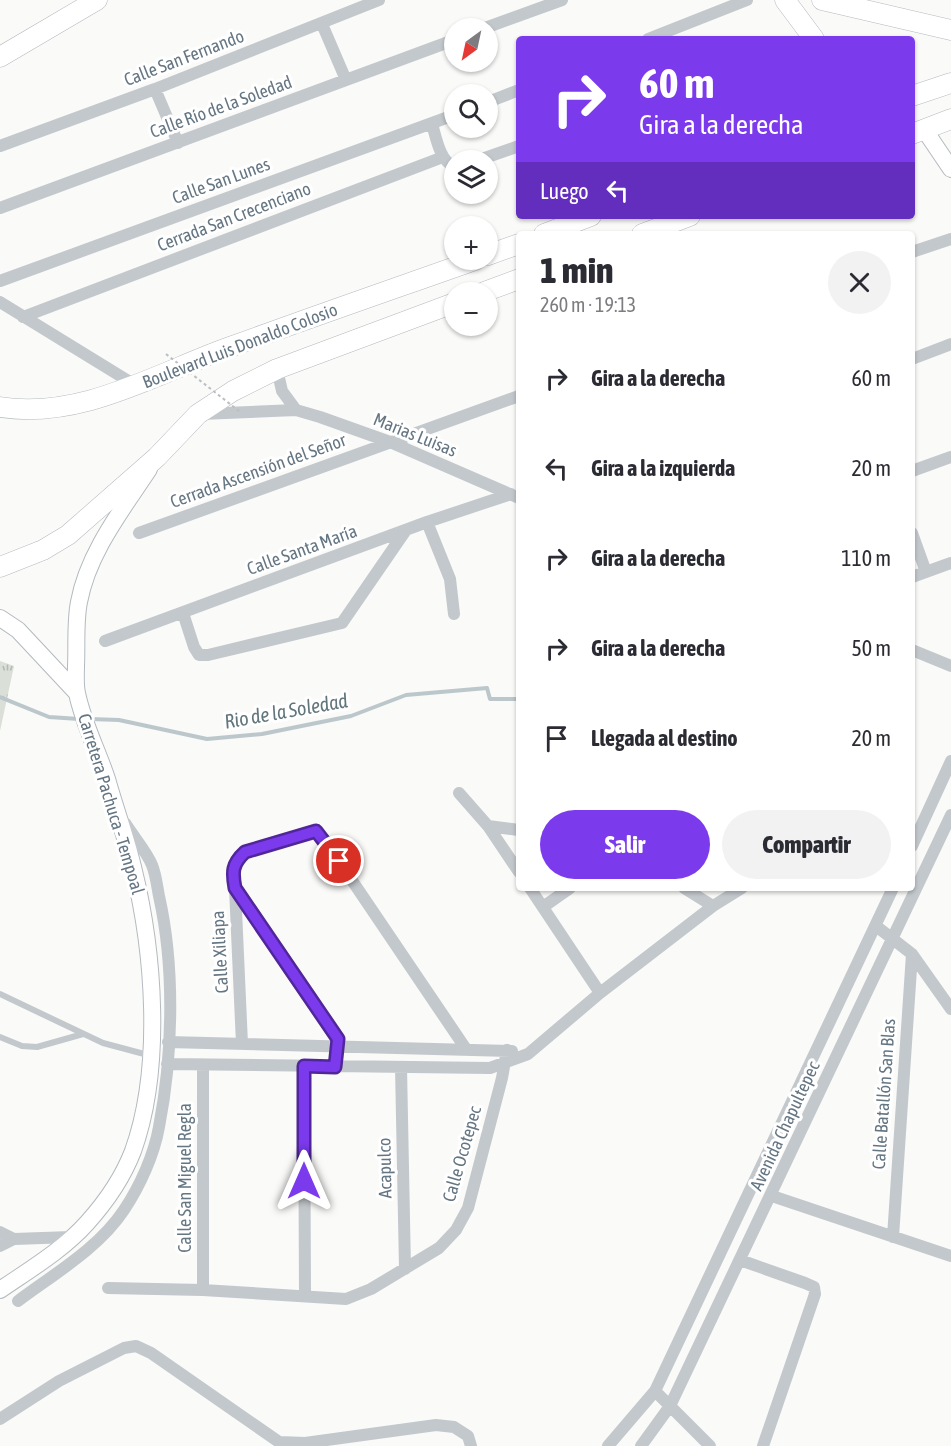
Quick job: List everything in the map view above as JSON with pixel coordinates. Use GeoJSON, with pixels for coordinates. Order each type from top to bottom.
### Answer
{"type":"FeatureCollection","features":[{"type":"Feature","properties":{"kind":"main road"},"geometry":{"type":"LineString","coordinates":[[0,57],[97,0]]}},
{"type":"Feature","properties":{"kind":"main road"},"geometry":{"type":"LineString","coordinates":[[785,0],[812,36]]}},
{"type":"Feature","properties":{"kind":"main road"},"geometry":{"type":"LineString","coordinates":[[822,0],[951,30]]}},
{"type":"Feature","properties":{"kind":"main road"},"geometry":{"type":"LineString","coordinates":[[915,95],[951,83]]}},
{"type":"Feature","properties":{"kind":"main road"},"geometry":{"type":"LineString","coordinates":[[951,119],[918,132],[951,169]]}},
{"type":"Feature","properties":{"kind":"main road"},"geometry":{"type":"LineString","coordinates":[[552,231],[583,219]]}},
{"type":"Feature","properties":{"kind":"main road"},"geometry":{"type":"LineString","coordinates":[[650,231],[682,219]]}},
{"type":"Feature","properties":{"kind":"main road"},"geometry":{"type":"LineString","coordinates":[[498,251],[516,245]]}},
{"type":"Feature","properties":{"kind":"main road","name":"Boulevard Luis Donaldo Colosio"},"geometry":{"type":"LineString","coordinates":[[0,407],[55,408],[90,400],[447,270]]}},
{"type":"Feature","properties":{"kind":"main road"},"geometry":{"type":"LineString","coordinates":[[498,287],[516,280]]}},
{"type":"Feature","properties":{"kind":"main road","name":"Boulevard Luis Donaldo Colosio"},"geometry":{"type":"LineString","coordinates":[[0,567],[43,550],[68,535],[157,457],[198,414],[233,391],[277,369],[444,307]]}},
{"type":"Feature","properties":{"kind":"main road","name":"Carretera Pachuca - Tempoal"},"geometry":{"type":"LineString","coordinates":[[0,1290],[71,1237],[96,1212],[120,1178],[143,1119],[152,1055],[151,997],[143,911],[133,865],[106,777],[78,698],[76,632],[79,602],[91,565],[118,517],[157,457]]}},
{"type":"Feature","properties":{"kind":"main road","name":"Carretera Pachuca - Tempoal"},"geometry":{"type":"LineString","coordinates":[[0,618],[18,630],[78,698]]}},
{"type":"Feature","properties":{"kind":"street","name":"Calle San Fernando"},"geometry":{"type":"LineString","coordinates":[[0,146],[155,90],[379,0]]}},
{"type":"Feature","properties":{"kind":"street"},"geometry":{"type":"LineString","coordinates":[[498,23],[562,0]]}},
{"type":"Feature","properties":{"kind":"street"},"geometry":{"type":"LineString","coordinates":[[656,36],[747,0]]}},
{"type":"Feature","properties":{"kind":"street"},"geometry":{"type":"LineString","coordinates":[[322,24],[346,80]]}},
{"type":"Feature","properties":{"kind":"street","name":"Calle Río de la Soledad"},"geometry":{"type":"LineString","coordinates":[[0,208],[444,44]]}},
{"type":"Feature","properties":{"kind":"street"},"geometry":{"type":"LineString","coordinates":[[155,90],[178,143]]}},
{"type":"Feature","properties":{"kind":"street"},"geometry":{"type":"LineString","coordinates":[[498,98],[516,91]]}},
{"type":"Feature","properties":{"kind":"street","name":"Calle San Lunes"},"geometry":{"type":"LineString","coordinates":[[0,281],[444,119]]}},
{"type":"Feature","properties":{"kind":"street"},"geometry":{"type":"LineString","coordinates":[[432,124],[443,157]]}},
{"type":"Feature","properties":{"kind":"street"},"geometry":{"type":"LineString","coordinates":[[498,153],[516,147]]}},
{"type":"Feature","properties":{"kind":"street","name":"Cerrada San Crecenciano"},"geometry":{"type":"LineString","coordinates":[[23,317],[443,157]]}},
{"type":"Feature","properties":{"kind":"street"},"geometry":{"type":"LineString","coordinates":[[915,251],[951,239]]}},
{"type":"Feature","properties":{"kind":"street"},"geometry":{"type":"LineString","coordinates":[[0,302],[135,385]]}},
{"type":"Feature","properties":{"kind":"street"},"geometry":{"type":"LineString","coordinates":[[915,358],[951,344]]}},
{"type":"Feature","properties":{"kind":"street"},"geometry":{"type":"LineString","coordinates":[[277,369],[282,391],[296,410]]}},
{"type":"Feature","properties":{"kind":"street","name":"Cerrada Ascensión del Señor"},"geometry":{"type":"LineString","coordinates":[[139,533],[516,397]]}},
{"type":"Feature","properties":{"kind":"street","name":"Marias Luisas"},"geometry":{"type":"LineString","coordinates":[[198,414],[296,410],[390,442],[515,496]]}},
{"type":"Feature","properties":{"kind":"street"},"geometry":{"type":"LineString","coordinates":[[915,470],[951,457]]}},
{"type":"Feature","properties":{"kind":"street","name":"Calle Santa María"},"geometry":{"type":"LineString","coordinates":[[105,641],[427,522],[515,496]]}},
{"type":"Feature","properties":{"kind":"street"},"geometry":{"type":"LineString","coordinates":[[427,522],[450,579],[454,614]]}},
{"type":"Feature","properties":{"kind":"street"},"geometry":{"type":"LineString","coordinates":[[183,613],[194,647],[199,655],[208,655],[342,623],[406,530]]}},
{"type":"Feature","properties":{"kind":"street"},"geometry":{"type":"LineString","coordinates":[[915,541],[926,572]]}},
{"type":"Feature","properties":{"kind":"street"},"geometry":{"type":"LineString","coordinates":[[915,576],[951,563]]}},
{"type":"Feature","properties":{"kind":"street"},"geometry":{"type":"LineString","coordinates":[[915,651],[951,666]]}},
{"type":"Feature","properties":{"kind":"street"},"geometry":{"type":"LineString","coordinates":[[915,840],[951,762]]}},
{"type":"Feature","properties":{"kind":"street"},"geometry":{"type":"LineString","coordinates":[[459,793],[488,826],[516,868]]}},
{"type":"Feature","properties":{"kind":"street"},"geometry":{"type":"LineString","coordinates":[[18,1301],[79,1256],[107,1231],[124,1210],[141,1180],[159,1128],[167,1064],[170,1000],[165,923],[152,865],[113,803]]}},
{"type":"Feature","properties":{"kind":"street","name":"Avenida Chapultepec"},"geometry":{"type":"LineString","coordinates":[[641,1446],[670,1406],[951,815]]}},
{"type":"Feature","properties":{"kind":"street"},"geometry":{"type":"LineString","coordinates":[[488,826],[516,830]]}},
{"type":"Feature","properties":{"kind":"street","name":"Calle Xiliapa"},"geometry":{"type":"LineString","coordinates":[[242,1044],[235,888],[232,870],[245,852],[316,831],[326,842],[466,1049]]}},
{"type":"Feature","properties":{"kind":"street"},"geometry":{"type":"LineString","coordinates":[[235,888],[338,1039],[335,1067]]}},
{"type":"Feature","properties":{"kind":"street"},"geometry":{"type":"LineString","coordinates":[[532,891],[600,993]]}},
{"type":"Feature","properties":{"kind":"street"},"geometry":{"type":"LineString","coordinates":[[543,907],[566,891]]}},
{"type":"Feature","properties":{"kind":"street"},"geometry":{"type":"LineString","coordinates":[[689,891],[713,906]]}},
{"type":"Feature","properties":{"kind":"street"},"geometry":{"type":"LineString","coordinates":[[167,1064],[490,1068],[504,1065],[528,1054],[600,993],[713,906],[737,891]]}},
{"type":"Feature","properties":{"kind":"street","name":"Avenida Chapultepec"},"geometry":{"type":"LineString","coordinates":[[608,1446],[655,1392],[892,891]]}},
{"type":"Feature","properties":{"kind":"street"},"geometry":{"type":"LineString","coordinates":[[876,926],[912,954],[951,1009]]}},
{"type":"Feature","properties":{"kind":"street","name":"Calle Batallón San Blas"},"geometry":{"type":"LineString","coordinates":[[893,1236],[912,954]]}},
{"type":"Feature","properties":{"kind":"street"},"geometry":{"type":"LineString","coordinates":[[168,1042],[336,1048],[507,1050],[528,1054]]}},
{"type":"Feature","properties":{"kind":"street","name":"Calle Ocotepec"},"geometry":{"type":"LineString","coordinates":[[108,1288],[203,1290],[346,1299],[371,1289],[405,1269],[439,1248],[456,1230],[468,1208],[507,1050]]}},
{"type":"Feature","properties":{"kind":"street","name":"Calle San Miguel Regla"},"geometry":{"type":"LineString","coordinates":[[203,1065],[203,1290]]}},
{"type":"Feature","properties":{"kind":"street"},"geometry":{"type":"LineString","coordinates":[[304,1066],[305,1296]]}},
{"type":"Feature","properties":{"kind":"street","name":"Acapulco"},"geometry":{"type":"LineString","coordinates":[[401,1067],[405,1269]]}},
{"type":"Feature","properties":{"kind":"street"},"geometry":{"type":"LineString","coordinates":[[771,1196],[951,1256]]}},
{"type":"Feature","properties":{"kind":"street"},"geometry":{"type":"LineString","coordinates":[[0,1232],[14,1239]]}},
{"type":"Feature","properties":{"kind":"street"},"geometry":{"type":"LineString","coordinates":[[0,1246],[14,1239],[71,1237]]}},
{"type":"Feature","properties":{"kind":"street"},"geometry":{"type":"LineString","coordinates":[[740,1260],[806,1283],[814,1287],[815,1294],[763,1446]]}},
{"type":"Feature","properties":{"kind":"street"},"geometry":{"type":"LineString","coordinates":[[0,1419],[59,1381],[124,1348],[136,1346],[151,1353],[279,1442],[305,1443],[435,1425],[454,1427],[468,1436],[471,1446]]}},
{"type":"Feature","properties":{"kind":"street"},"geometry":{"type":"LineString","coordinates":[[655,1392],[710,1446]]}},
{"type":"Feature","properties":{"kind":"lane"},"geometry":{"type":"LineString","coordinates":[[0,994],[103,1043],[152,1055]]}},
{"type":"Feature","properties":{"kind":"lane"},"geometry":{"type":"LineString","coordinates":[[0,1037],[22,1046],[37,1047],[84,1034]]}},
{"type":"Feature","properties":{"kind":"path"},"geometry":{"type":"LineString","coordinates":[[166,354],[239,411]]}},
{"type":"Feature","properties":{"kind":"green space"},"geometry":{"type":"Polygon","coordinates":[[[0,661],[14,666],[0,731],[0,661]]]}},
{"type":"Feature","properties":{"kind":"waterway","name":"Rio de la Soledad"},"geometry":{"type":"LineString","coordinates":[[90,719],[119,720],[207,739],[262,734],[351,716],[406,695],[487,688],[490,699],[516,699]]}},
{"type":"Feature","properties":{"kind":"waterway"},"geometry":{"type":"LineString","coordinates":[[0,697],[49,717],[79,719]]}},
{"type":"Feature","properties":{"kind":"route"},"geometry":{"type":"LineString","coordinates":[[304,1181],[304,1066],[335,1067],[338,1039],[235,888],[232,870],[245,852],[316,831],[339,861]]}}]}
